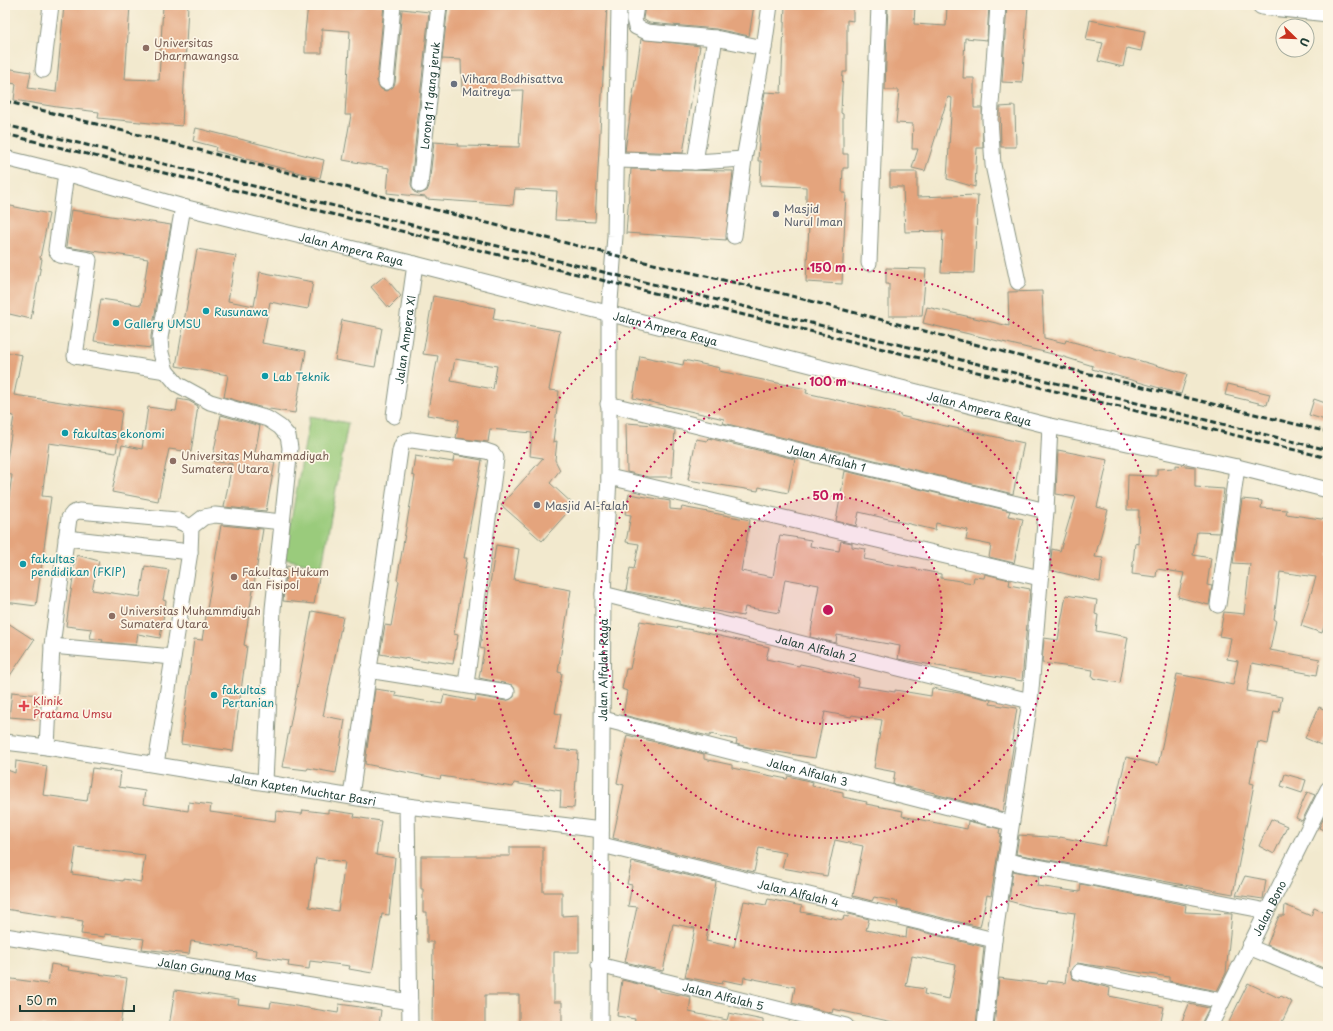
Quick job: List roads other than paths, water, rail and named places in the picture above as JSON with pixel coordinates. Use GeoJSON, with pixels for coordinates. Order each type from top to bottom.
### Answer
{"type":"FeatureCollection","features":[{"type":"Feature","properties":{"kind":"main road"},"geometry":{"type":"LineString","coordinates":[[1262,5],[1328,12]]}},
{"type":"Feature","properties":{"kind":"street"},"geometry":{"type":"LineString","coordinates":[[43,70],[51,5]]}},
{"type":"Feature","properties":{"kind":"street"},"geometry":{"type":"LineString","coordinates":[[386,82],[394,5]]}},
{"type":"Feature","properties":{"kind":"street","name":"Lorong 11 gang jeruk"},"geometry":{"type":"LineString","coordinates":[[420,185],[439,5]]}},
{"type":"Feature","properties":{"kind":"street","name":"Jalan Alfalah Raya"},"geometry":{"type":"LineString","coordinates":[[600,1026],[599,965],[603,719],[603,594],[609,477],[609,314],[615,236],[619,5]]}},
{"type":"Feature","properties":{"kind":"street"},"geometry":{"type":"LineString","coordinates":[[636,5],[634,19],[636,27],[647,32],[715,38],[764,48]]}},
{"type":"Feature","properties":{"kind":"street"},"geometry":{"type":"LineString","coordinates":[[734,236],[744,159],[764,48],[770,5]]}},
{"type":"Feature","properties":{"kind":"street"},"geometry":{"type":"LineString","coordinates":[[869,263],[879,5]]}},
{"type":"Feature","properties":{"kind":"street"},"geometry":{"type":"LineString","coordinates":[[998,5],[990,119],[993,165],[1018,282]]}},
{"type":"Feature","properties":{"kind":"street"},"geometry":{"type":"LineString","coordinates":[[695,162],[715,38]]}},
{"type":"Feature","properties":{"kind":"street","name":"Jalan Ampera Raya"},"geometry":{"type":"LineString","coordinates":[[5,158],[66,173],[183,207],[415,264],[1050,426],[1237,467],[1328,490]]}},
{"type":"Feature","properties":{"kind":"street"},"geometry":{"type":"LineString","coordinates":[[616,160],[695,162],[744,159]]}},
{"type":"Feature","properties":{"kind":"street"},"geometry":{"type":"LineString","coordinates":[[66,173],[56,250],[60,255],[89,260],[75,356],[166,371]]}},
{"type":"Feature","properties":{"kind":"street"},"geometry":{"type":"LineString","coordinates":[[183,207],[160,338],[161,353],[166,371],[177,384],[210,402],[268,419],[280,427],[288,436],[290,448],[273,609],[265,782]]}},
{"type":"Feature","properties":{"kind":"street","name":"Jalan Ampera XI"},"geometry":{"type":"LineString","coordinates":[[394,416],[415,264]]}},
{"type":"Feature","properties":{"kind":"street","name":"Jalan Alfalah 1"},"geometry":{"type":"LineString","coordinates":[[608,404],[1046,512]]}},
{"type":"Feature","properties":{"kind":"street"},"geometry":{"type":"LineString","coordinates":[[985,1026],[994,940],[1030,701],[1046,512],[1050,426]]}},
{"type":"Feature","properties":{"kind":"street"},"geometry":{"type":"LineString","coordinates":[[351,796],[400,452],[402,444],[406,440],[486,451],[496,458],[466,684]]}},
{"type":"Feature","properties":{"kind":"street"},"geometry":{"type":"LineString","coordinates":[[1218,605],[1237,467]]}},
{"type":"Feature","properties":{"kind":"street"},"geometry":{"type":"LineString","coordinates":[[609,477],[1040,578]]}},
{"type":"Feature","properties":{"kind":"street"},"geometry":{"type":"LineString","coordinates":[[47,747],[52,646],[69,518],[73,513],[79,511],[176,520],[191,526]]}},
{"type":"Feature","properties":{"kind":"street"},"geometry":{"type":"LineString","coordinates":[[191,526],[204,517],[215,515],[282,522]]}},
{"type":"Feature","properties":{"kind":"street"},"geometry":{"type":"LineString","coordinates":[[156,764],[190,552],[191,526]]}},
{"type":"Feature","properties":{"kind":"street"},"geometry":{"type":"LineString","coordinates":[[66,538],[190,552]]}},
{"type":"Feature","properties":{"kind":"street","name":"Jalan Alfalah 2"},"geometry":{"type":"LineString","coordinates":[[603,594],[1030,701]]}},
{"type":"Feature","properties":{"kind":"street"},"geometry":{"type":"LineString","coordinates":[[52,646],[173,657]]}},
{"type":"Feature","properties":{"kind":"street"},"geometry":{"type":"LineString","coordinates":[[368,670],[466,684],[507,692]]}},
{"type":"Feature","properties":{"kind":"street","name":"Jalan Alfalah 3"},"geometry":{"type":"LineString","coordinates":[[603,719],[1011,823]]}},
{"type":"Feature","properties":{"kind":"street","name":"Jalan Kapten Muchtar Basri"},"geometry":{"type":"LineString","coordinates":[[5,742],[156,764],[601,838]]}},
{"type":"Feature","properties":{"kind":"street","name":"Jalan Bono"},"geometry":{"type":"LineString","coordinates":[[1210,1026],[1328,789]]}},
{"type":"Feature","properties":{"kind":"street"},"geometry":{"type":"LineString","coordinates":[[407,806],[410,1026]]}},
{"type":"Feature","properties":{"kind":"street","name":"Jalan Alfalah 4"},"geometry":{"type":"LineString","coordinates":[[601,838],[994,940]]}},
{"type":"Feature","properties":{"kind":"street"},"geometry":{"type":"LineString","coordinates":[[1007,861],[1267,911]]}},
{"type":"Feature","properties":{"kind":"street","name":"Jalan Gunung Mas"},"geometry":{"type":"LineString","coordinates":[[5,936],[410,1002]]}},
{"type":"Feature","properties":{"kind":"street"},"geometry":{"type":"LineString","coordinates":[[1249,947],[1328,980]]}},
{"type":"Feature","properties":{"kind":"street","name":"Jalan Alfalah 5"},"geometry":{"type":"LineString","coordinates":[[599,965],[846,1026]]}},
{"type":"Feature","properties":{"kind":"street"},"geometry":{"type":"LineString","coordinates":[[1079,972],[1222,1001]]}},
{"type":"Feature","properties":{"kind":"railway"},"geometry":{"type":"LineString","coordinates":[[5,101],[614,255],[780,293],[1065,368],[1328,432]]}},
{"type":"Feature","properties":{"kind":"railway"},"geometry":{"type":"LineString","coordinates":[[5,125],[1328,450]]}},
{"type":"Feature","properties":{"kind":"railway"},"geometry":{"type":"LineString","coordinates":[[5,134],[1328,458]]}},
{"type":"Feature","properties":{"kind":"place","name":"Universitas Dharmawangsa"},"geometry":{"type":"Point","coordinates":[146,48]}},
{"type":"Feature","properties":{"kind":"place","name":"Vihara Bodhisattva Maitreya"},"geometry":{"type":"Point","coordinates":[454,84]}},
{"type":"Feature","properties":{"kind":"place","name":"Masjid Nurul Iman"},"geometry":{"type":"Point","coordinates":[776,214]}},
{"type":"Feature","properties":{"kind":"place","name":"Rusunawa"},"geometry":{"type":"Point","coordinates":[206,311]}},
{"type":"Feature","properties":{"kind":"place","name":"Gallery UMSU"},"geometry":{"type":"Point","coordinates":[116,323]}},
{"type":"Feature","properties":{"kind":"place","name":"Lab Teknik"},"geometry":{"type":"Point","coordinates":[265,376]}},
{"type":"Feature","properties":{"kind":"place","name":"fakultas ekonomi"},"geometry":{"type":"Point","coordinates":[65,433]}},
{"type":"Feature","properties":{"kind":"place","name":"Universitas Muhammadiyah Sumatera Utara"},"geometry":{"type":"Point","coordinates":[173,461]}},
{"type":"Feature","properties":{"kind":"place","name":"Masjid Al-falah"},"geometry":{"type":"Point","coordinates":[537,505]}},
{"type":"Feature","properties":{"kind":"place","name":"fakultas pendidikan (FKIP)"},"geometry":{"type":"Point","coordinates":[23,564]}},
{"type":"Feature","properties":{"kind":"place","name":"Fakultas Hukum dan Fisipol"},"geometry":{"type":"Point","coordinates":[234,577]}},
{"type":"Feature","properties":{"kind":"place","name":"Universitas Muhammdiyah Sumatera Utara"},"geometry":{"type":"Point","coordinates":[112,616]}},
{"type":"Feature","properties":{"kind":"place","name":"fakultas Pertanian"},"geometry":{"type":"Point","coordinates":[214,695]}},
{"type":"Feature","properties":{"kind":"place","name":"Klinik Pratama Umsu"},"geometry":{"type":"Point","coordinates":[24,706]}}]}
